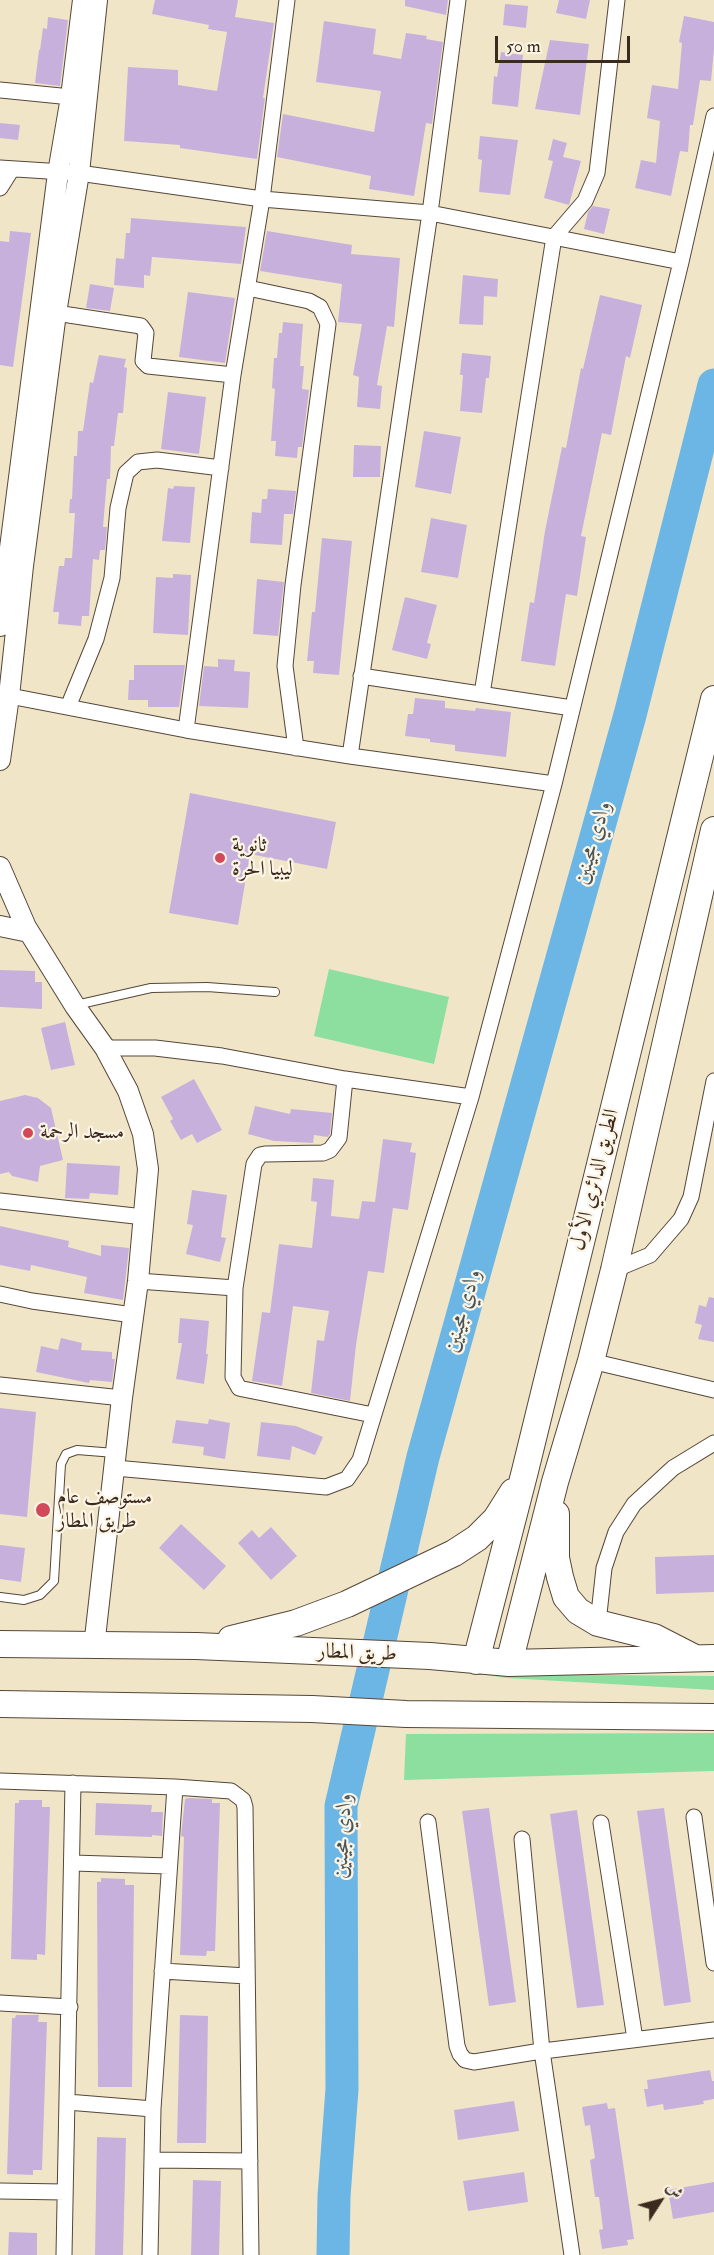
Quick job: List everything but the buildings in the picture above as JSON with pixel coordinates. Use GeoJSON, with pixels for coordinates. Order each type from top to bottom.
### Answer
{"type":"FeatureCollection","features":[{"type":"Feature","properties":{"kind":"highway","name":"الطريق الدائري الأول"},"geometry":{"type":"LineString","coordinates":[[476,1661],[525,1471],[714,699]]}},
{"type":"Feature","properties":{"kind":"highway","name":"الطريق الدائري الأول"},"geometry":{"type":"LineString","coordinates":[[509,1663],[555,1482],[591,1361],[614,1270],[714,830]]}},
{"type":"Feature","properties":{"kind":"highway"},"geometry":{"type":"LineString","coordinates":[[196,1646],[265,1632],[347,1604],[454,1553],[477,1538],[496,1519],[525,1471]]}},
{"type":"Feature","properties":{"kind":"highway"},"geometry":{"type":"LineString","coordinates":[[555,1482],[556,1558],[566,1597],[578,1611],[598,1623],[654,1637],[705,1658]]}},
{"type":"Feature","properties":{"kind":"highway","name":"طريق المطار"},"geometry":{"type":"LineString","coordinates":[[0,1644],[94,1647],[196,1646],[336,1654],[430,1656],[509,1663],[705,1658]]}},
{"type":"Feature","properties":{"kind":"highway"},"geometry":{"type":"LineString","coordinates":[[0,1704],[312,1709],[406,1714],[714,1717]]}},
{"type":"Feature","properties":{"kind":"street"},"geometry":{"type":"LineString","coordinates":[[0,760],[10,564],[58,173],[71,97],[83,0]]}},
{"type":"Feature","properties":{"kind":"street"},"geometry":{"type":"LineString","coordinates":[[0,626],[79,173],[97,0]]}},
{"type":"Feature","properties":{"kind":"street"},"geometry":{"type":"LineString","coordinates":[[186,730],[233,375],[262,199],[287,0]]}},
{"type":"Feature","properties":{"kind":"street"},"geometry":{"type":"LineString","coordinates":[[350,756],[430,213],[458,0]]}},
{"type":"Feature","properties":{"kind":"street"},"geometry":{"type":"LineString","coordinates":[[482,694],[554,237],[585,201],[597,173],[617,0]]}},
{"type":"Feature","properties":{"kind":"street"},"geometry":{"type":"LineString","coordinates":[[0,90],[71,97]]}},
{"type":"Feature","properties":{"kind":"street"},"geometry":{"type":"LineString","coordinates":[[116,1461],[326,1487],[347,1479],[360,1460],[471,1097],[554,784],[681,262],[714,116]]}},
{"type":"Feature","properties":{"kind":"street"},"geometry":{"type":"LineString","coordinates":[[0,188],[6,168],[79,173],[262,199],[430,213],[681,262]]}},
{"type":"Feature","properties":{"kind":"street"},"geometry":{"type":"LineString","coordinates":[[248,288],[309,301],[320,307],[328,324],[293,585],[285,666],[296,748]]}},
{"type":"Feature","properties":{"kind":"street"},"geometry":{"type":"LineString","coordinates":[[56,313],[141,326],[146,333],[143,361],[148,366],[233,375]]}},
{"type":"Feature","properties":{"kind":"street"},"geometry":{"type":"LineString","coordinates":[[68,707],[96,639],[112,578],[118,508],[126,473],[138,462],[157,460],[221,468]]}},
{"type":"Feature","properties":{"kind":"street"},"geometry":{"type":"LineString","coordinates":[[361,676],[572,708]]}},
{"type":"Feature","properties":{"kind":"street"},"geometry":{"type":"LineString","coordinates":[[5,695],[186,730],[296,748],[554,784]]}},
{"type":"Feature","properties":{"kind":"street"},"geometry":{"type":"LineString","coordinates":[[1,876],[29,932],[75,1006],[105,1048],[128,1091],[143,1134],[148,1169],[138,1281],[122,1398],[94,1647]]}},
{"type":"Feature","properties":{"kind":"street"},"geometry":{"type":"LineString","coordinates":[[0,926],[29,932]]}},
{"type":"Feature","properties":{"kind":"street"},"geometry":{"type":"LineString","coordinates":[[105,1048],[155,1047],[222,1056],[345,1079],[471,1097]]}},
{"type":"Feature","properties":{"kind":"street"},"geometry":{"type":"LineString","coordinates":[[345,1079],[339,1138],[330,1150],[323,1153],[265,1154],[260,1155],[254,1164],[235,1288],[234,1377],[239,1388],[373,1415]]}},
{"type":"Feature","properties":{"kind":"street"},"geometry":{"type":"LineString","coordinates":[[614,1270],[650,1255],[681,1219],[691,1197],[714,1081]]}},
{"type":"Feature","properties":{"kind":"street"},"geometry":{"type":"LineString","coordinates":[[0,1201],[144,1217]]}},
{"type":"Feature","properties":{"kind":"street"},"geometry":{"type":"LineString","coordinates":[[138,1281],[235,1288]]}},
{"type":"Feature","properties":{"kind":"street"},"geometry":{"type":"LineString","coordinates":[[0,1294],[32,1301],[133,1315]]}},
{"type":"Feature","properties":{"kind":"street"},"geometry":{"type":"LineString","coordinates":[[591,1361],[714,1390]]}},
{"type":"Feature","properties":{"kind":"street"},"geometry":{"type":"LineString","coordinates":[[0,1385],[122,1398]]}},
{"type":"Feature","properties":{"kind":"street"},"geometry":{"type":"LineString","coordinates":[[598,1623],[604,1568],[616,1532],[634,1504],[673,1468],[714,1443]]}},
{"type":"Feature","properties":{"kind":"street"},"geometry":{"type":"LineString","coordinates":[[0,1781],[231,1791],[243,1800],[245,1807],[251,2255]]}},
{"type":"Feature","properties":{"kind":"street"},"geometry":{"type":"LineString","coordinates":[[64,2255],[73,1783]]}},
{"type":"Feature","properties":{"kind":"street"},"geometry":{"type":"LineString","coordinates":[[150,2255],[153,2109],[175,1787]]}},
{"type":"Feature","properties":{"kind":"street"},"geometry":{"type":"LineString","coordinates":[[694,1817],[714,1963]]}},
{"type":"Feature","properties":{"kind":"street"},"geometry":{"type":"LineString","coordinates":[[428,1822],[457,2046],[465,2060],[474,2062],[542,2051],[714,2030]]}},
{"type":"Feature","properties":{"kind":"street"},"geometry":{"type":"LineString","coordinates":[[601,1823],[635,2039]]}},
{"type":"Feature","properties":{"kind":"street"},"geometry":{"type":"LineString","coordinates":[[522,1839],[542,2051],[572,2255]]}},
{"type":"Feature","properties":{"kind":"street"},"geometry":{"type":"LineString","coordinates":[[73,1863],[169,1866]]}},
{"type":"Feature","properties":{"kind":"street"},"geometry":{"type":"LineString","coordinates":[[162,1971],[247,1976]]}},
{"type":"Feature","properties":{"kind":"street"},"geometry":{"type":"LineString","coordinates":[[0,2003],[70,2007]]}},
{"type":"Feature","properties":{"kind":"street"},"geometry":{"type":"LineString","coordinates":[[68,2102],[153,2109]]}},
{"type":"Feature","properties":{"kind":"street"},"geometry":{"type":"LineString","coordinates":[[152,2160],[250,2161]]}},
{"type":"Feature","properties":{"kind":"street"},"geometry":{"type":"LineString","coordinates":[[0,2190],[65,2192]]}},
{"type":"Feature","properties":{"kind":"lane"},"geometry":{"type":"LineString","coordinates":[[75,1006],[151,988],[207,987],[275,992]]}},
{"type":"Feature","properties":{"kind":"lane"},"geometry":{"type":"LineString","coordinates":[[0,1597],[24,1600],[40,1594],[54,1581],[61,1464],[66,1454],[77,1450],[116,1461]]}},
{"type":"Feature","properties":{"kind":"green space"},"geometry":{"type":"Polygon","coordinates":[[[329,969],[449,997],[434,1064],[314,1036],[329,969]]]}},
{"type":"Feature","properties":{"kind":"green space"},"geometry":{"type":"Polygon","coordinates":[[[479,1674],[714,1676],[714,1690],[507,1678],[479,1674]]]}},
{"type":"Feature","properties":{"kind":"green space"},"geometry":{"type":"Polygon","coordinates":[[[714,1733],[714,1771],[404,1780],[406,1734],[714,1733]]]}},
{"type":"Feature","properties":{"kind":"waterway","name":"وادي مجينين"},"geometry":{"type":"LineString","coordinates":[[333,2255],[334,2196],[342,2089],[341,1806],[423,1457],[630,715],[714,385]]}},
{"type":"Feature","properties":{"kind":"place","name":"ثانوية ليبيا الحرة"},"geometry":{"type":"Point","coordinates":[220,858]}},
{"type":"Feature","properties":{"kind":"place","name":"مسجد الرحمة"},"geometry":{"type":"Point","coordinates":[28,1133]}},
{"type":"Feature","properties":{"kind":"place","name":"مستوصف عام طريق المطار"},"geometry":{"type":"Point","coordinates":[43,1510]}}]}
